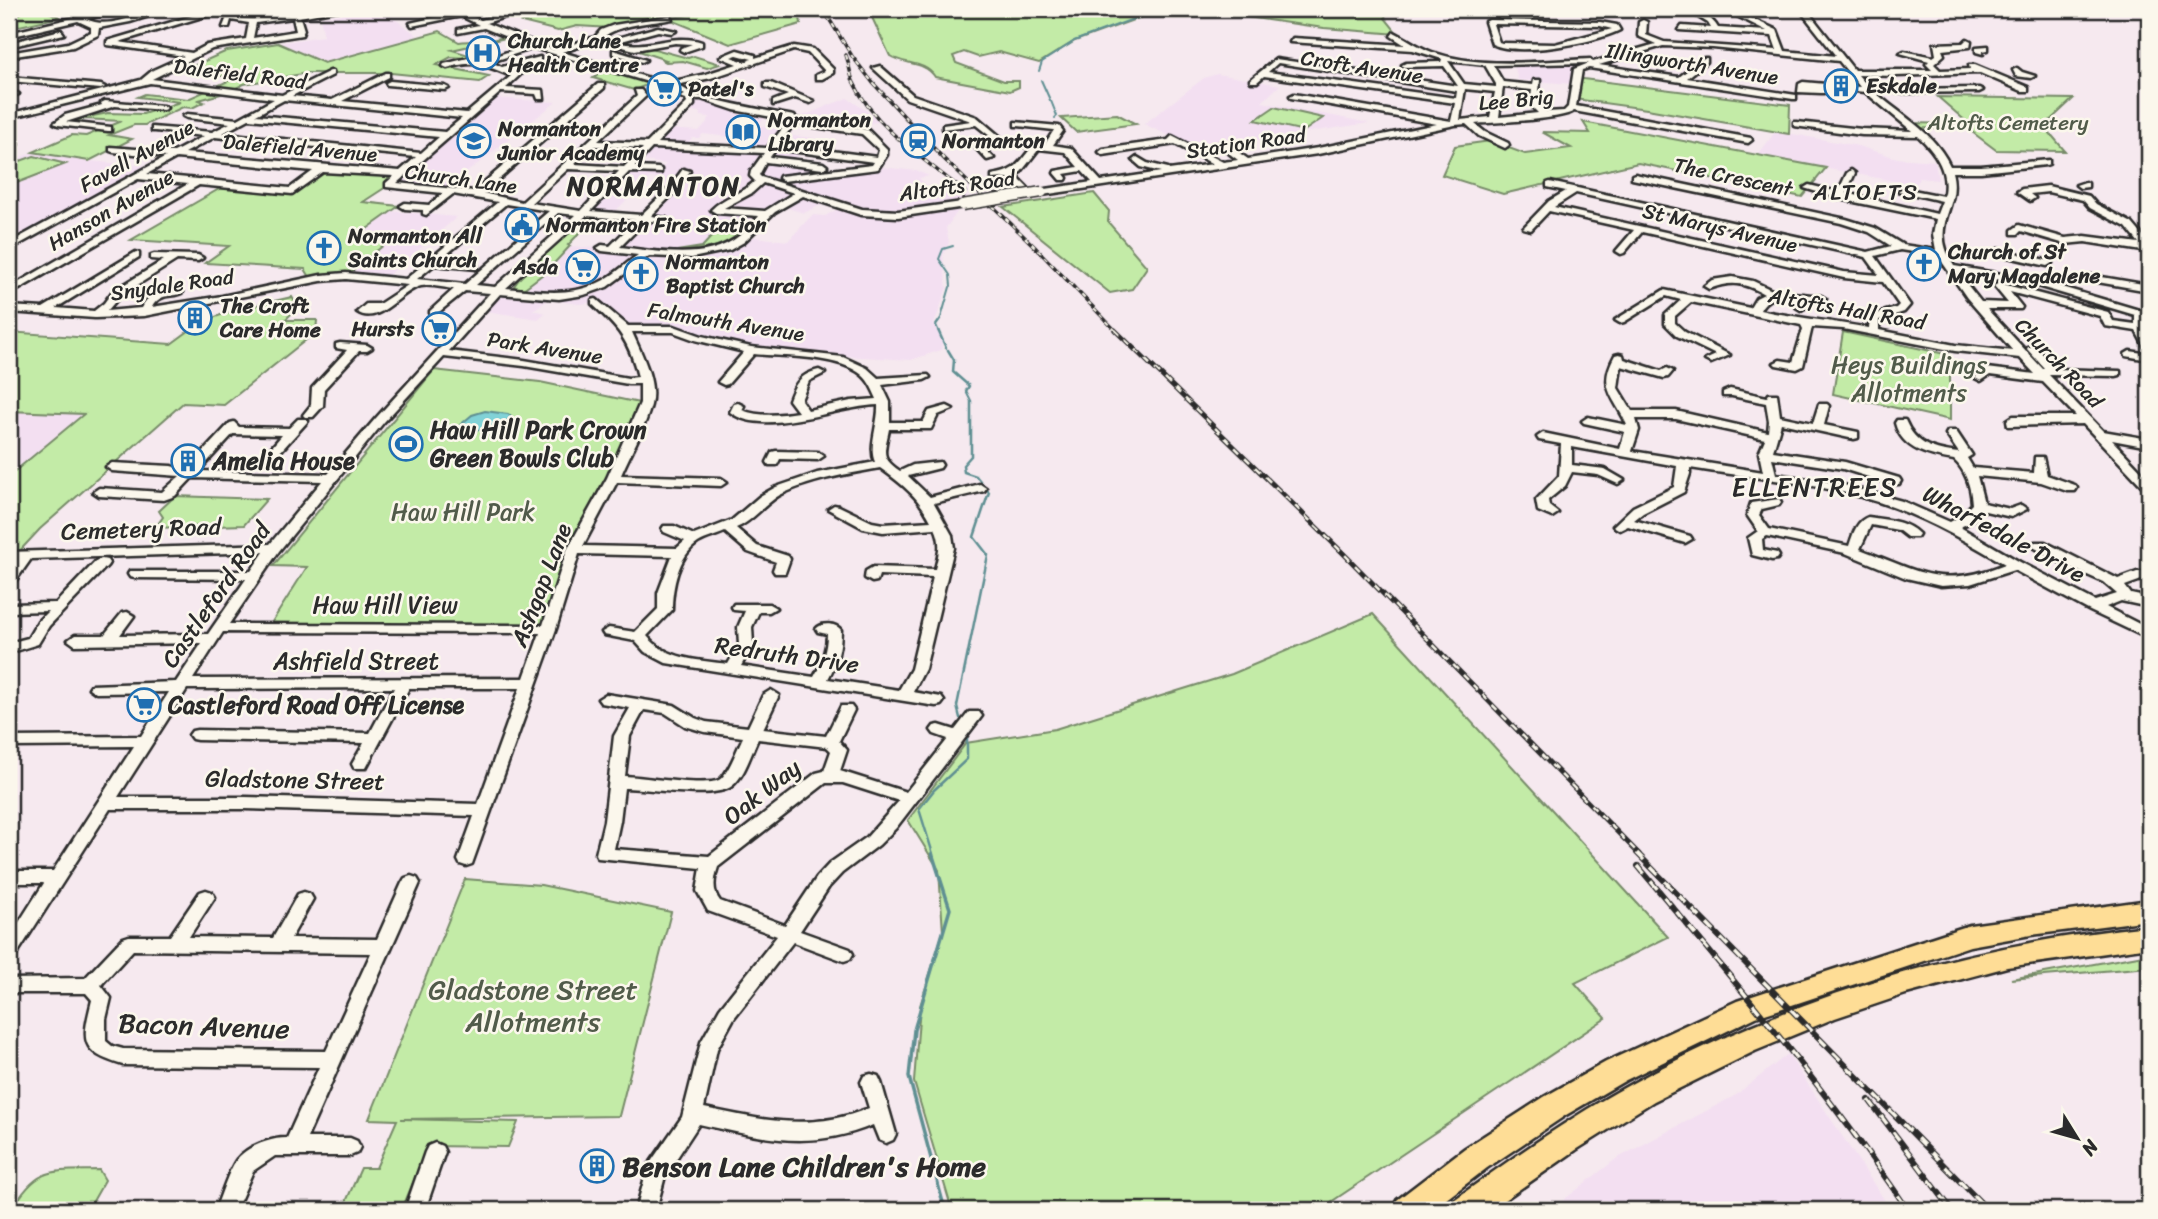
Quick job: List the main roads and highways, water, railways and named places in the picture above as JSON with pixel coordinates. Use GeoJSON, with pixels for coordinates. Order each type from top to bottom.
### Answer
{"type":"FeatureCollection","features":[{"type":"Feature","properties":{"kind":"highway"},"geometry":{"type":"LineString","coordinates":[[1408,1210],[1476,1158],[1555,1106],[1616,1072],[1747,1009],[1970,936],[2031,925],[2149,910]]}},
{"type":"Feature","properties":{"kind":"highway"},"geometry":{"type":"LineString","coordinates":[[1465,1210],[1585,1128],[1667,1079],[1738,1045],[1891,987],[1987,961],[2062,947],[2149,936]]}},
{"type":"Feature","properties":{"kind":"water"},"geometry":{"type":"Polygon","coordinates":[[[485,411],[512,417],[486,429],[471,430],[460,425],[472,415],[485,411]]]}},
{"type":"Feature","properties":{"kind":"waterway"},"geometry":{"type":"LineString","coordinates":[[1145,14],[1151,9]]}},
{"type":"Feature","properties":{"kind":"waterway"},"geometry":{"type":"LineString","coordinates":[[1074,41],[1144,15]]}},
{"type":"Feature","properties":{"kind":"waterway"},"geometry":{"type":"LineString","coordinates":[[1039,71],[1042,62],[1073,42]]}},
{"type":"Feature","properties":{"kind":"waterway"},"geometry":{"type":"LineString","coordinates":[[1041,80],[1050,100]]}},
{"type":"Feature","properties":{"kind":"waterway"},"geometry":{"type":"LineString","coordinates":[[1051,101],[1057,116],[1055,118]]}},
{"type":"Feature","properties":{"kind":"waterway"},"geometry":{"type":"LineString","coordinates":[[951,286],[950,275],[939,259],[943,249],[953,246]]}},
{"type":"Feature","properties":{"kind":"waterway"},"geometry":{"type":"LineString","coordinates":[[939,332],[936,325],[941,318],[950,287]]}},
{"type":"Feature","properties":{"kind":"waterway"},"geometry":{"type":"LineString","coordinates":[[938,330],[946,348]]}},
{"type":"Feature","properties":{"kind":"waterway"},"geometry":{"type":"LineString","coordinates":[[948,350],[954,360],[953,372],[969,386],[966,391],[971,401],[971,456],[963,465],[964,472],[976,476],[989,492],[974,537],[988,555],[957,706],[960,718]]}},
{"type":"Feature","properties":{"kind":"waterway"},"geometry":{"type":"LineString","coordinates":[[933,854],[919,809],[934,790],[967,759],[967,737]]}},
{"type":"Feature","properties":{"kind":"waterway"},"geometry":{"type":"LineString","coordinates":[[932,853],[950,909],[914,1030],[909,1077],[945,1210]]}},
{"type":"Feature","properties":{"kind":"railway"},"geometry":{"type":"LineString","coordinates":[[823,9],[852,56],[873,83],[944,159],[1033,245],[1116,331]]}},
{"type":"Feature","properties":{"kind":"railway"},"geometry":{"type":"LineString","coordinates":[[846,55],[853,81],[874,114],[903,142],[965,192]]}},
{"type":"Feature","properties":{"kind":"railway"},"geometry":{"type":"LineString","coordinates":[[1116,331],[1343,553],[1639,854]]}},
{"type":"Feature","properties":{"kind":"railway"},"geometry":{"type":"LineString","coordinates":[[1637,853],[1988,1210]]}},
{"type":"Feature","properties":{"kind":"railway"},"geometry":{"type":"LineString","coordinates":[[1638,866],[1811,1078],[1908,1210]]}},
{"type":"Feature","properties":{"kind":"railway"},"geometry":{"type":"LineString","coordinates":[[1869,1100],[1952,1210]]}},
{"type":"Feature","properties":{"kind":"place","name":"Church Lane Health Centre"},"geometry":{"type":"Point","coordinates":[483,53]}},
{"type":"Feature","properties":{"kind":"place","name":"Eskdale"},"geometry":{"type":"Point","coordinates":[1841,86]}},
{"type":"Feature","properties":{"kind":"place","name":"Patel's"},"geometry":{"type":"Point","coordinates":[664,89]}},
{"type":"Feature","properties":{"kind":"place","name":"Normanton Library"},"geometry":{"type":"Point","coordinates":[743,132]}},
{"type":"Feature","properties":{"kind":"place","name":"Normanton Junior Academy"},"geometry":{"type":"Point","coordinates":[474,141]}},
{"type":"Feature","properties":{"kind":"place","name":"Normanton"},"geometry":{"type":"Point","coordinates":[918,141]}},
{"type":"Feature","properties":{"kind":"place","name":"Normanton Fire Station"},"geometry":{"type":"Point","coordinates":[522,225]}},
{"type":"Feature","properties":{"kind":"place","name":"Normanton All Saints Church"},"geometry":{"type":"Point","coordinates":[324,248]}},
{"type":"Feature","properties":{"kind":"place","name":"Church of St Mary Magdalene"},"geometry":{"type":"Point","coordinates":[1924,264]}},
{"type":"Feature","properties":{"kind":"place","name":"Asda"},"geometry":{"type":"Point","coordinates":[583,267]}},
{"type":"Feature","properties":{"kind":"place","name":"Normanton Baptist Church"},"geometry":{"type":"Point","coordinates":[641,274]}},
{"type":"Feature","properties":{"kind":"place","name":"The Croft Care Home"},"geometry":{"type":"Point","coordinates":[195,318]}},
{"type":"Feature","properties":{"kind":"place","name":"Hursts"},"geometry":{"type":"Point","coordinates":[439,329]}},
{"type":"Feature","properties":{"kind":"place","name":"Haw Hill Park Crown Green Bowls Club"},"geometry":{"type":"Point","coordinates":[406,444]}},
{"type":"Feature","properties":{"kind":"place","name":"Amelia House"},"geometry":{"type":"Point","coordinates":[188,461]}},
{"type":"Feature","properties":{"kind":"place","name":"Castleford Road Off License"},"geometry":{"type":"Point","coordinates":[144,705]}},
{"type":"Feature","properties":{"kind":"place","name":"Benson Lane Children's Home"},"geometry":{"type":"Point","coordinates":[597,1166]}},
{"type":"Feature","properties":{"kind":"district","name":"NORMANTON"},"geometry":{"type":"Point","coordinates":[654,186]}},
{"type":"Feature","properties":{"kind":"district","name":"ALTOFTS"},"geometry":{"type":"Point","coordinates":[1866,192]}},
{"type":"Feature","properties":{"kind":"district","name":"ELLENTREES"},"geometry":{"type":"Point","coordinates":[1815,487]}},
{"type":"Feature","properties":{"kind":"park label","name":"Altofts Cemetery"},"geometry":{"type":"Point","coordinates":[2008,123]}},
{"type":"Feature","properties":{"kind":"park label","name":"Heys Buildings Allotments"},"geometry":{"type":"Point","coordinates":[1909,379]}},
{"type":"Feature","properties":{"kind":"park label","name":"Haw Hill Park"},"geometry":{"type":"Point","coordinates":[463,512]}},
{"type":"Feature","properties":{"kind":"park label","name":"Gladstone Street Allotments"},"geometry":{"type":"Point","coordinates":[533,1005]}}]}
